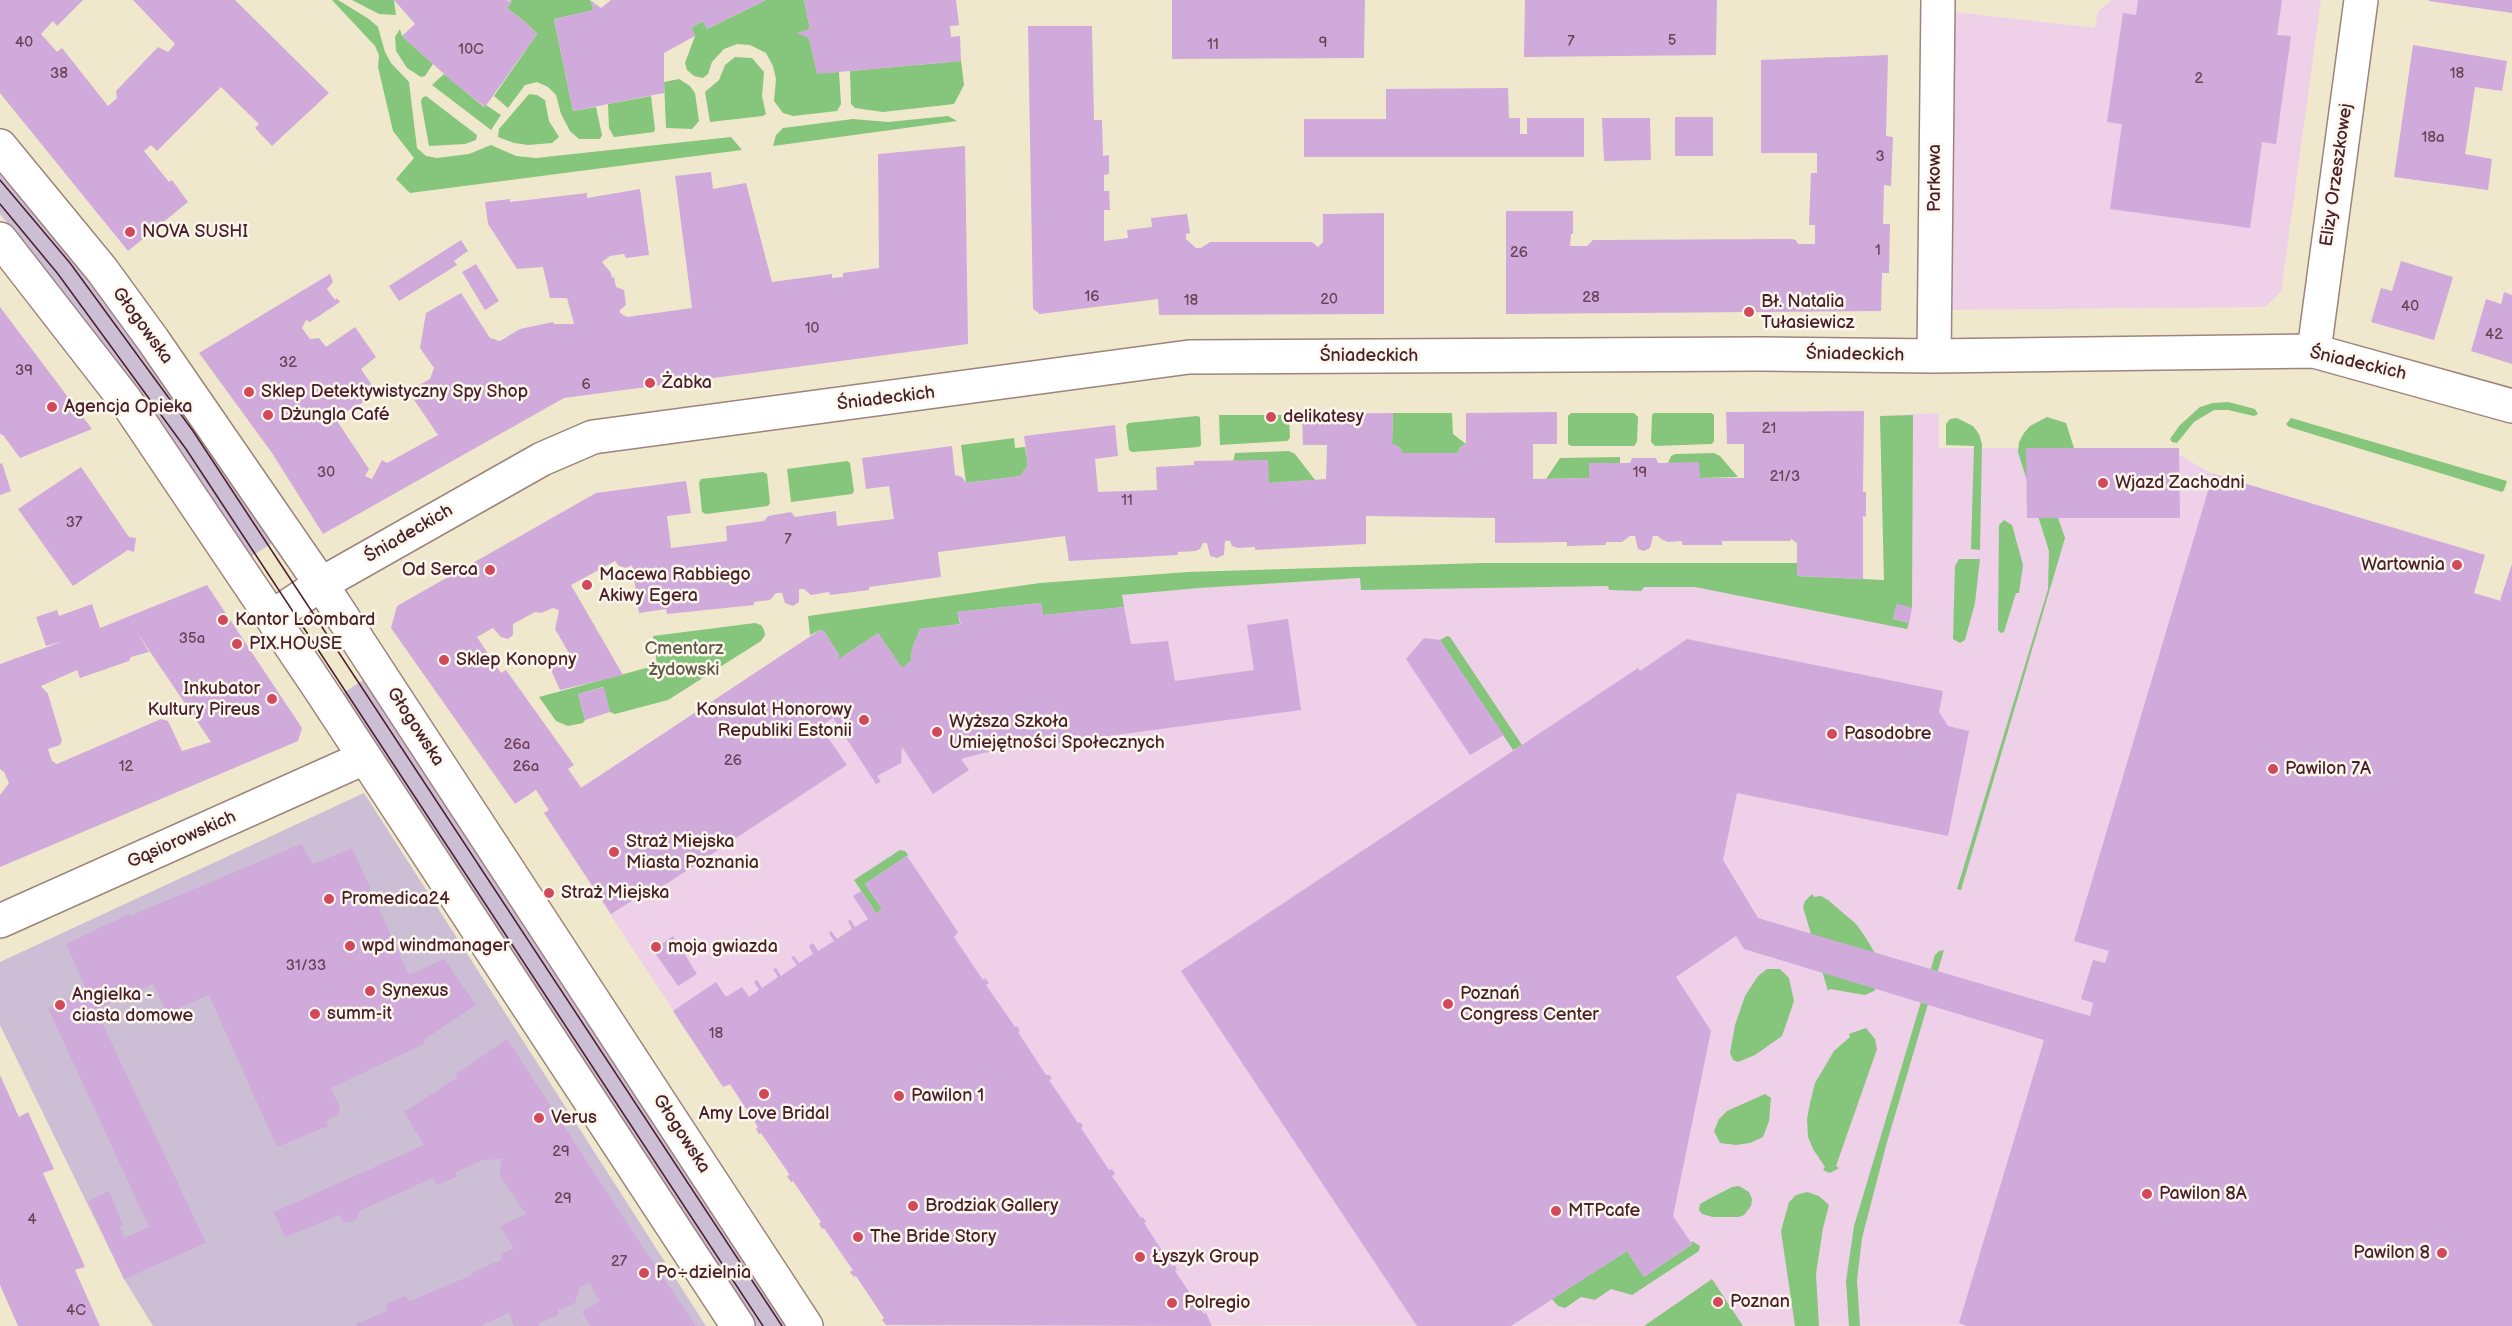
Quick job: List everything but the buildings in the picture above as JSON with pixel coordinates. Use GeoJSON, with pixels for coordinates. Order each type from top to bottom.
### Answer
{"type":"FeatureCollection","features":[{"type":"Feature","properties":{"kind":"street","name":"Parkowa"},"geometry":{"type":"LineString","coordinates":[[1934,356],[1938,0]]}},
{"type":"Feature","properties":{"kind":"street","name":"Elizy Orzeszkowej"},"geometry":{"type":"LineString","coordinates":[[2314,351],[2361,0]]}},
{"type":"Feature","properties":{"kind":"street","name":"Głogowska"},"geometry":{"type":"LineString","coordinates":[[0,146],[102,270],[321,584],[806,1326]]}},
{"type":"Feature","properties":{"kind":"street"},"geometry":{"type":"LineString","coordinates":[[0,239],[126,401],[272,617],[738,1326]]}},
{"type":"Feature","properties":{"kind":"street","name":"Śniadeckich"},"geometry":{"type":"LineString","coordinates":[[272,617],[321,584],[542,459],[593,437],[1190,357],[1737,354],[1934,356],[2314,351],[2512,406]]}},
{"type":"Feature","properties":{"kind":"street","name":"Gąsiorowskich"},"geometry":{"type":"LineString","coordinates":[[0,921],[364,758]]}},
{"type":"Feature","properties":{"kind":"shaded area"},"geometry":{"type":"Polygon","coordinates":[[[2112,0],[2321,0],[2281,292],[2265,307],[1927,310],[1937,10],[2095,28],[2098,11],[2112,0]]]}},
{"type":"Feature","properties":{"kind":"shaded area"},"geometry":{"type":"Polygon","coordinates":[[[0,167],[95,284],[275,541],[249,558],[105,346],[0,214],[0,167]]]}},
{"type":"Feature","properties":{"kind":"shaded area"},"geometry":{"type":"Polygon","coordinates":[[[1939,413],[1939,448],[2167,448],[2213,474],[2485,555],[2474,593],[2500,600],[2512,564],[2512,1326],[886,1325],[882,1320],[884,1318],[856,1276],[854,1277],[850,1272],[852,1270],[822,1229],[819,1224],[821,1222],[793,1181],[791,1182],[787,1176],[789,1174],[761,1133],[759,1134],[756,1129],[758,1127],[730,1085],[723,1087],[544,813],[548,809],[536,790],[568,769],[582,787],[820,630],[956,612],[1122,595],[1360,578],[1884,580],[1880,416],[1939,413]]]}},
{"type":"Feature","properties":{"kind":"shaded area"},"geometry":{"type":"Polygon","coordinates":[[[365,679],[791,1326],[754,1326],[340,695],[365,679]]]}},
{"type":"Feature","properties":{"kind":"shaded area"},"geometry":{"type":"Polygon","coordinates":[[[364,793],[706,1326],[153,1326],[124,1279],[0,1025],[0,962],[364,793]]]}},
{"type":"Feature","properties":{"kind":"green space"},"geometry":{"type":"Polygon","coordinates":[[[332,0],[338,0],[378,27],[385,52],[391,63],[409,82],[417,148],[426,156],[437,158],[469,154],[491,145],[516,156],[536,158],[731,137],[742,150],[410,193],[396,179],[414,158],[393,131],[378,67],[379,55],[375,46],[332,0]]]}},
{"type":"Feature","properties":{"kind":"green space"},"geometry":{"type":"Polygon","coordinates":[[[352,0],[394,0],[396,15],[379,14],[352,0]]]}},
{"type":"Feature","properties":{"kind":"green space"},"geometry":{"type":"Polygon","coordinates":[[[507,0],[590,0],[594,10],[554,19],[573,111],[596,107],[602,135],[600,139],[579,139],[570,131],[561,114],[556,95],[548,87],[537,82],[525,85],[508,108],[494,96],[537,34],[507,8],[512,1],[507,0]]]}},
{"type":"Feature","properties":{"kind":"green space"},"geometry":{"type":"Polygon","coordinates":[[[766,0],[804,0],[810,29],[798,33],[809,38],[817,73],[839,72],[841,104],[837,111],[793,116],[783,113],[774,101],[776,79],[773,66],[766,53],[750,45],[737,44],[724,49],[712,62],[708,74],[703,78],[694,76],[687,70],[685,63],[695,36],[691,28],[703,21],[707,29],[766,0]]]}},
{"type":"Feature","properties":{"kind":"green space"},"geometry":{"type":"Polygon","coordinates":[[[400,29],[402,36],[433,64],[425,76],[421,77],[407,68],[396,51],[395,37],[400,29]]]}},
{"type":"Feature","properties":{"kind":"green space"},"geometry":{"type":"Polygon","coordinates":[[[735,57],[752,58],[764,72],[762,96],[766,114],[710,122],[705,92],[719,80],[725,65],[735,57]]]}},
{"type":"Feature","properties":{"kind":"green space"},"geometry":{"type":"Polygon","coordinates":[[[961,61],[964,85],[954,104],[883,112],[855,108],[851,104],[850,71],[961,61]]]}},
{"type":"Feature","properties":{"kind":"green space"},"geometry":{"type":"Polygon","coordinates":[[[444,74],[484,107],[486,105],[501,115],[491,130],[432,85],[444,74]]]}},
{"type":"Feature","properties":{"kind":"green space"},"geometry":{"type":"Polygon","coordinates":[[[679,79],[690,86],[695,93],[699,121],[692,129],[666,128],[664,82],[679,79]]]}},
{"type":"Feature","properties":{"kind":"green space"},"geometry":{"type":"Polygon","coordinates":[[[529,94],[537,95],[545,100],[549,121],[559,137],[552,143],[528,145],[498,137],[499,129],[529,94]]]}},
{"type":"Feature","properties":{"kind":"green space"},"geometry":{"type":"Polygon","coordinates":[[[426,96],[477,135],[476,140],[465,144],[429,146],[421,102],[426,96]]]}},
{"type":"Feature","properties":{"kind":"green space"},"geometry":{"type":"Polygon","coordinates":[[[651,96],[654,132],[614,137],[609,128],[608,104],[651,96]]]}},
{"type":"Feature","properties":{"kind":"green space"},"geometry":{"type":"Polygon","coordinates":[[[948,116],[957,121],[773,146],[776,135],[783,128],[853,119],[888,122],[948,116]]]}},
{"type":"Feature","properties":{"kind":"green space"},"geometry":{"type":"Polygon","coordinates":[[[2228,402],[2255,409],[2258,414],[2254,416],[2228,410],[2214,410],[2194,422],[2177,443],[2172,442],[2170,439],[2180,425],[2200,407],[2228,402]]]}},
{"type":"Feature","properties":{"kind":"green space"},"geometry":{"type":"Polygon","coordinates":[[[1393,413],[1452,413],[1453,434],[1466,444],[1457,453],[1403,453],[1399,447],[1392,444],[1393,413]]]}},
{"type":"Feature","properties":{"kind":"green space"},"geometry":{"type":"Polygon","coordinates":[[[1571,413],[1634,413],[1638,417],[1637,442],[1634,446],[1571,446],[1568,444],[1568,416],[1571,413]]]}},
{"type":"Feature","properties":{"kind":"green space"},"geometry":{"type":"Polygon","coordinates":[[[1654,413],[1711,413],[1714,415],[1714,441],[1712,444],[1655,446],[1651,442],[1654,413]]]}},
{"type":"Feature","properties":{"kind":"green space"},"geometry":{"type":"Polygon","coordinates":[[[1219,415],[1287,415],[1290,438],[1287,441],[1220,445],[1219,415]]]}},
{"type":"Feature","properties":{"kind":"green space"},"geometry":{"type":"Polygon","coordinates":[[[1913,415],[1912,608],[1897,604],[1893,619],[1909,623],[1907,629],[1695,587],[1644,587],[1641,591],[1609,590],[1608,586],[1361,590],[1360,578],[1122,595],[1124,607],[1043,615],[1041,603],[957,612],[960,624],[920,629],[912,649],[911,661],[902,668],[878,633],[839,659],[839,655],[824,631],[820,630],[810,635],[808,616],[1040,583],[1188,572],[1482,563],[1797,563],[1797,576],[1884,580],[1880,416],[1913,415]]]}},
{"type":"Feature","properties":{"kind":"green space"},"geometry":{"type":"Polygon","coordinates":[[[1200,417],[1201,445],[1199,447],[1132,452],[1129,450],[1126,426],[1128,423],[1200,417]]]}},
{"type":"Feature","properties":{"kind":"green space"},"geometry":{"type":"Polygon","coordinates":[[[2047,417],[2066,423],[2074,448],[2056,448],[2058,518],[2065,538],[1961,890],[1957,889],[2048,589],[2049,551],[2018,452],[2019,442],[2024,433],[2030,426],[2047,417]]]}},
{"type":"Feature","properties":{"kind":"green space"},"geometry":{"type":"Polygon","coordinates":[[[1957,418],[1973,426],[1982,444],[1980,550],[1971,549],[1974,446],[1946,445],[1946,424],[1950,419],[1957,418]]]}},
{"type":"Feature","properties":{"kind":"green space"},"geometry":{"type":"Polygon","coordinates":[[[2291,418],[2507,481],[2502,492],[2289,427],[2286,424],[2291,418]]]}},
{"type":"Feature","properties":{"kind":"green space"},"geometry":{"type":"Polygon","coordinates":[[[1014,438],[1015,448],[1025,447],[1028,465],[1020,476],[966,483],[961,445],[1014,438]]]}},
{"type":"Feature","properties":{"kind":"green space"},"geometry":{"type":"Polygon","coordinates":[[[1289,451],[1295,454],[1315,480],[1269,483],[1233,462],[1235,453],[1289,451]]]}},
{"type":"Feature","properties":{"kind":"green space"},"geometry":{"type":"Polygon","coordinates":[[[1714,453],[1720,456],[1738,477],[1700,478],[1668,463],[1671,456],[1675,454],[1714,453]]]}},
{"type":"Feature","properties":{"kind":"green space"},"geometry":{"type":"Polygon","coordinates":[[[1620,457],[1620,463],[1589,463],[1589,478],[1546,479],[1560,458],[1620,457]]]}},
{"type":"Feature","properties":{"kind":"green space"},"geometry":{"type":"Polygon","coordinates":[[[847,461],[850,463],[854,491],[852,494],[791,502],[787,469],[847,461]]]}},
{"type":"Feature","properties":{"kind":"green space"},"geometry":{"type":"Polygon","coordinates":[[[763,472],[767,474],[770,503],[768,506],[706,514],[702,512],[699,483],[701,479],[763,472]]]}},
{"type":"Feature","properties":{"kind":"green space"},"geometry":{"type":"Polygon","coordinates":[[[2004,520],[2012,525],[2023,565],[2019,593],[2016,593],[2004,632],[2001,633],[1998,630],[1999,525],[2004,520]]]}},
{"type":"Feature","properties":{"kind":"green space"},"geometry":{"type":"Polygon","coordinates":[[[1959,559],[1980,559],[1975,603],[1965,640],[1960,643],[1953,639],[1955,566],[1959,559]]]}},
{"type":"Feature","properties":{"kind":"green space","name":"Cmentarz żydowski"},"geometry":{"type":"Polygon","coordinates":[[[755,623],[761,625],[764,630],[765,635],[761,641],[668,700],[615,714],[610,712],[603,687],[578,694],[585,720],[583,723],[568,726],[556,721],[539,697],[657,665],[653,636],[755,623]]]}},
{"type":"Feature","properties":{"kind":"green space"},"geometry":{"type":"Polygon","coordinates":[[[1447,636],[1450,637],[1522,745],[1513,750],[1440,640],[1447,636]]]}},
{"type":"Feature","properties":{"kind":"green space"},"geometry":{"type":"Polygon","coordinates":[[[900,850],[905,851],[908,855],[865,884],[882,909],[876,913],[854,880],[900,850]]]}},
{"type":"Feature","properties":{"kind":"green space"},"geometry":{"type":"Polygon","coordinates":[[[1812,894],[1814,897],[1821,896],[1828,900],[1856,924],[1864,935],[1876,955],[1879,984],[1874,991],[1865,995],[1830,989],[1828,991],[1803,907],[1812,894]]]}},
{"type":"Feature","properties":{"kind":"green space"},"geometry":{"type":"Polygon","coordinates":[[[1944,950],[1887,1142],[1862,1238],[1857,1280],[1860,1326],[1849,1326],[1846,1281],[1854,1226],[1935,955],[1944,950]]]}},
{"type":"Feature","properties":{"kind":"green space"},"geometry":{"type":"Polygon","coordinates":[[[1767,969],[1780,969],[1789,978],[1794,1001],[1782,1036],[1755,1055],[1738,1062],[1733,1060],[1730,1053],[1735,1025],[1745,996],[1758,976],[1767,969]]]}},
{"type":"Feature","properties":{"kind":"green space"},"geometry":{"type":"Polygon","coordinates":[[[1866,1028],[1875,1039],[1877,1049],[1836,1166],[1839,1168],[1830,1173],[1823,1170],[1825,1167],[1808,1137],[1807,1119],[1810,1103],[1815,1083],[1834,1051],[1850,1037],[1849,1034],[1866,1028]]]}},
{"type":"Feature","properties":{"kind":"green space"},"geometry":{"type":"Polygon","coordinates":[[[1765,1094],[1771,1098],[1769,1121],[1763,1137],[1750,1143],[1736,1145],[1720,1143],[1714,1131],[1719,1119],[1727,1111],[1765,1094]]]}},
{"type":"Feature","properties":{"kind":"green space"},"geometry":{"type":"Polygon","coordinates":[[[1739,1186],[1749,1192],[1752,1199],[1751,1206],[1744,1215],[1713,1217],[1702,1214],[1699,1210],[1700,1204],[1732,1187],[1739,1186]]]}},
{"type":"Feature","properties":{"kind":"green space"},"geometry":{"type":"Polygon","coordinates":[[[1807,1192],[1819,1196],[1829,1205],[1816,1274],[1819,1326],[1795,1326],[1781,1231],[1789,1202],[1796,1195],[1807,1192]]]}},
{"type":"Feature","properties":{"kind":"green space"},"geometry":{"type":"Polygon","coordinates":[[[1692,1241],[1700,1246],[1699,1251],[1632,1295],[1611,1289],[1595,1300],[1581,1297],[1565,1308],[1558,1306],[1552,1299],[1627,1251],[1644,1277],[1691,1245],[1692,1241]]]}},
{"type":"Feature","properties":{"kind":"green space"},"geometry":{"type":"Polygon","coordinates":[[[1712,1279],[1743,1326],[1644,1326],[1712,1279]]]}},
{"type":"Feature","properties":{"kind":"tram line"},"geometry":{"type":"LineString","coordinates":[[0,180],[70,263],[193,431],[782,1326]]}},
{"type":"Feature","properties":{"kind":"tram line"},"geometry":{"type":"LineString","coordinates":[[0,204],[58,274],[186,449],[763,1326]]}},
{"type":"Feature","properties":{"kind":"place","name":"NOVA SUSHI"},"geometry":{"type":"Point","coordinates":[130,232]}},
{"type":"Feature","properties":{"kind":"place","name":"Bł. Natalia Tułasiewicz"},"geometry":{"type":"Point","coordinates":[1749,312]}},
{"type":"Feature","properties":{"kind":"place","name":"Żabka"},"geometry":{"type":"Point","coordinates":[650,383]}},
{"type":"Feature","properties":{"kind":"place","name":"Sklep Detektywistyczny Spy Shop"},"geometry":{"type":"Point","coordinates":[249,392]}},
{"type":"Feature","properties":{"kind":"place","name":"Agencja Opieka"},"geometry":{"type":"Point","coordinates":[52,407]}},
{"type":"Feature","properties":{"kind":"place","name":"Dżungla Café"},"geometry":{"type":"Point","coordinates":[268,415]}},
{"type":"Feature","properties":{"kind":"place","name":"delikatesy"},"geometry":{"type":"Point","coordinates":[1271,417]}},
{"type":"Feature","properties":{"kind":"place","name":"Wjazd Zachodni"},"geometry":{"type":"Point","coordinates":[2103,483]}},
{"type":"Feature","properties":{"kind":"place","name":"Wartownia"},"geometry":{"type":"Point","coordinates":[2457,565]}},
{"type":"Feature","properties":{"kind":"place","name":"Od Serca"},"geometry":{"type":"Point","coordinates":[490,570]}},
{"type":"Feature","properties":{"kind":"place","name":"Macewa Rabbiego Akiwy Egera"},"geometry":{"type":"Point","coordinates":[587,585]}},
{"type":"Feature","properties":{"kind":"place","name":"Kantor Loombard"},"geometry":{"type":"Point","coordinates":[223,620]}},
{"type":"Feature","properties":{"kind":"place","name":"PIX.HOUSE"},"geometry":{"type":"Point","coordinates":[237,644]}},
{"type":"Feature","properties":{"kind":"place","name":"Sklep Konopny"},"geometry":{"type":"Point","coordinates":[444,660]}},
{"type":"Feature","properties":{"kind":"place","name":"Inkubator Kultury Pireus"},"geometry":{"type":"Point","coordinates":[272,699]}},
{"type":"Feature","properties":{"kind":"place","name":"Konsulat Honorowy Republiki Estonii"},"geometry":{"type":"Point","coordinates":[864,720]}},
{"type":"Feature","properties":{"kind":"place","name":"Wyższa Szkoła Umiejętności Społecznych"},"geometry":{"type":"Point","coordinates":[937,732]}},
{"type":"Feature","properties":{"kind":"place","name":"Pasodobre"},"geometry":{"type":"Point","coordinates":[1832,734]}},
{"type":"Feature","properties":{"kind":"place","name":"Pawilon 7A"},"geometry":{"type":"Point","coordinates":[2273,769]}},
{"type":"Feature","properties":{"kind":"place","name":"Straż Miejska Miasta Poznania"},"geometry":{"type":"Point","coordinates":[614,852]}},
{"type":"Feature","properties":{"kind":"place","name":"Straż Miejska"},"geometry":{"type":"Point","coordinates":[549,893]}},
{"type":"Feature","properties":{"kind":"place","name":"Promedica24"},"geometry":{"type":"Point","coordinates":[329,899]}},
{"type":"Feature","properties":{"kind":"place","name":"wpd windmanager"},"geometry":{"type":"Point","coordinates":[350,946]}},
{"type":"Feature","properties":{"kind":"place","name":"moja gwiazda"},"geometry":{"type":"Point","coordinates":[656,947]}},
{"type":"Feature","properties":{"kind":"place","name":"Synexus"},"geometry":{"type":"Point","coordinates":[370,991]}},
{"type":"Feature","properties":{"kind":"place","name":"Poznań Congress Center"},"geometry":{"type":"Point","coordinates":[1448,1004]}},
{"type":"Feature","properties":{"kind":"place","name":"Angielka - ciasta domowe"},"geometry":{"type":"Point","coordinates":[60,1005]}},
{"type":"Feature","properties":{"kind":"place","name":"summ-it"},"geometry":{"type":"Point","coordinates":[315,1014]}},
{"type":"Feature","properties":{"kind":"place","name":"Amy Love Bridal"},"geometry":{"type":"Point","coordinates":[764,1094]}},
{"type":"Feature","properties":{"kind":"place","name":"Pawilon 1"},"geometry":{"type":"Point","coordinates":[899,1096]}},
{"type":"Feature","properties":{"kind":"place","name":"Verus"},"geometry":{"type":"Point","coordinates":[539,1118]}},
{"type":"Feature","properties":{"kind":"place","name":"Pawilon 8A"},"geometry":{"type":"Point","coordinates":[2147,1194]}},
{"type":"Feature","properties":{"kind":"place","name":"Brodziak Gallery"},"geometry":{"type":"Point","coordinates":[913,1206]}},
{"type":"Feature","properties":{"kind":"place","name":"MTPcafe"},"geometry":{"type":"Point","coordinates":[1556,1211]}},
{"type":"Feature","properties":{"kind":"place","name":"The Bride Story"},"geometry":{"type":"Point","coordinates":[858,1237]}},
{"type":"Feature","properties":{"kind":"place","name":"Pawilon 8"},"geometry":{"type":"Point","coordinates":[2442,1253]}},
{"type":"Feature","properties":{"kind":"place","name":"Łyszyk Group"},"geometry":{"type":"Point","coordinates":[1140,1257]}},
{"type":"Feature","properties":{"kind":"place","name":"Po÷dzielnia"},"geometry":{"type":"Point","coordinates":[644,1273]}},
{"type":"Feature","properties":{"kind":"place","name":"Poznan"},"geometry":{"type":"Point","coordinates":[1718,1302]}},
{"type":"Feature","properties":{"kind":"place","name":"Polregio"},"geometry":{"type":"Point","coordinates":[1172,1303]}}]}
